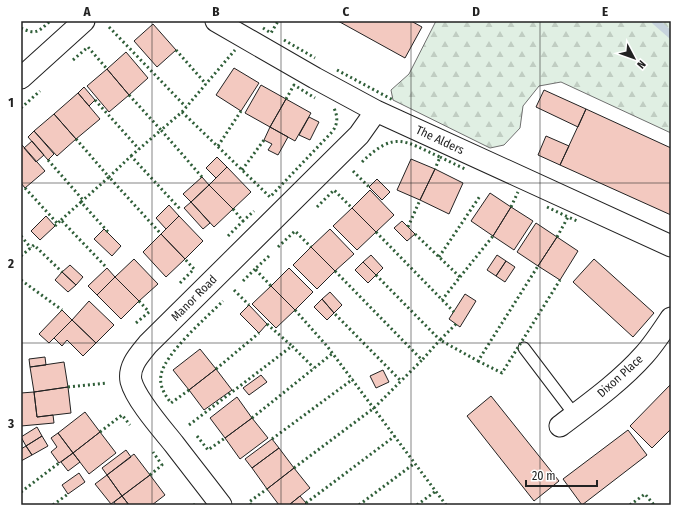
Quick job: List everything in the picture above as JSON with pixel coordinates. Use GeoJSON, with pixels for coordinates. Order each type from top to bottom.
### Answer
{"type":"FeatureCollection","features":[{"type":"Feature","properties":{"kind":"street"},"geometry":{"type":"LineString","coordinates":[[25,67],[84,21]]}},
{"type":"Feature","properties":{"kind":"street","name":"The Alders"},"geometry":{"type":"LineString","coordinates":[[216,21],[376,111],[671,246]]}},
{"type":"Feature","properties":{"kind":"street","name":"Manor Road"},"geometry":{"type":"LineString","coordinates":[[221,505],[147,410],[131,381],[132,368],[137,357],[148,344],[359,134],[376,111]]}},
{"type":"Feature","properties":{"kind":"street","name":"Dixon Place"},"geometry":{"type":"LineString","coordinates":[[567,420],[602,394],[634,365],[649,349],[671,318]]}},
{"type":"Feature","properties":{"kind":"lane"},"geometry":{"type":"LineString","coordinates":[[524,348],[567,420]]}},
{"type":"Feature","properties":{"kind":"green space"},"geometry":{"type":"Polygon","coordinates":[[[436,21],[671,21],[671,133],[561,82],[539,86],[523,106],[520,128],[504,145],[490,148],[393,100],[391,90],[409,74],[436,21]]]}},
{"type":"Feature","properties":{"kind":"building"},"geometry":{"type":"Polygon","coordinates":[[[338,21],[411,21],[422,27],[405,58],[338,21]]]}},
{"type":"Feature","properties":{"kind":"building"},"geometry":{"type":"Polygon","coordinates":[[[153,24],[176,50],[157,67],[134,41],[153,24]]]}},
{"type":"Feature","properties":{"kind":"building"},"geometry":{"type":"Polygon","coordinates":[[[126,52],[148,78],[129,95],[107,69],[126,52]]]}},
{"type":"Feature","properties":{"kind":"building"},"geometry":{"type":"Polygon","coordinates":[[[234,68],[259,83],[241,111],[216,95],[234,68]]]}},
{"type":"Feature","properties":{"kind":"building"},"geometry":{"type":"Polygon","coordinates":[[[107,69],[129,95],[109,112],[87,86],[107,69]]]}},
{"type":"Feature","properties":{"kind":"building"},"geometry":{"type":"Polygon","coordinates":[[[261,85],[286,99],[270,127],[245,113],[261,85]]]}},
{"type":"Feature","properties":{"kind":"building"},"geometry":{"type":"Polygon","coordinates":[[[84,87],[95,100],[89,106],[78,93],[84,87]]]}},
{"type":"Feature","properties":{"kind":"building"},"geometry":{"type":"Polygon","coordinates":[[[544,90],[586,109],[578,127],[536,107],[544,90]]]}},
{"type":"Feature","properties":{"kind":"building"},"geometry":{"type":"Polygon","coordinates":[[[78,93],[100,119],[76,139],[54,114],[78,93]]]}},
{"type":"Feature","properties":{"kind":"building"},"geometry":{"type":"Polygon","coordinates":[[[286,99],[311,113],[295,141],[270,127],[286,99]]]}},
{"type":"Feature","properties":{"kind":"building"},"geometry":{"type":"Polygon","coordinates":[[[586,109],[671,148],[671,215],[560,165],[586,109]]]}},
{"type":"Feature","properties":{"kind":"building"},"geometry":{"type":"Polygon","coordinates":[[[54,114],[76,139],[57,156],[34,131],[54,114]]]}},
{"type":"Feature","properties":{"kind":"building"},"geometry":{"type":"Polygon","coordinates":[[[309,117],[319,122],[310,140],[299,135],[309,117]]]}},
{"type":"Feature","properties":{"kind":"building"},"geometry":{"type":"Polygon","coordinates":[[[270,127],[288,137],[278,155],[268,150],[272,144],[264,140],[270,127]]]}},
{"type":"Feature","properties":{"kind":"building"},"geometry":{"type":"Polygon","coordinates":[[[34,131],[54,154],[48,160],[28,137],[34,131]]]}},
{"type":"Feature","properties":{"kind":"building"},"geometry":{"type":"Polygon","coordinates":[[[546,136],[569,146],[560,165],[538,155],[546,136]]]}},
{"type":"Feature","properties":{"kind":"building"},"geometry":{"type":"Polygon","coordinates":[[[32,141],[44,155],[36,162],[24,148],[32,141]]]}},
{"type":"Feature","properties":{"kind":"building"},"geometry":{"type":"Polygon","coordinates":[[[22,145],[45,171],[25,188],[21,183],[22,145]]]}},
{"type":"Feature","properties":{"kind":"building"},"geometry":{"type":"Polygon","coordinates":[[[217,157],[227,167],[216,178],[206,168],[217,157]]]}},
{"type":"Feature","properties":{"kind":"building"},"geometry":{"type":"Polygon","coordinates":[[[411,159],[435,169],[420,200],[397,190],[411,159]]]}},
{"type":"Feature","properties":{"kind":"building"},"geometry":{"type":"Polygon","coordinates":[[[227,167],[251,192],[233,209],[209,185],[227,167]]]}},
{"type":"Feature","properties":{"kind":"building"},"geometry":{"type":"Polygon","coordinates":[[[435,169],[463,183],[449,214],[420,200],[435,169]]]}},
{"type":"Feature","properties":{"kind":"building"},"geometry":{"type":"Polygon","coordinates":[[[202,177],[209,185],[191,202],[183,194],[202,177]]]}},
{"type":"Feature","properties":{"kind":"building"},"geometry":{"type":"Polygon","coordinates":[[[377,179],[390,192],[382,200],[369,187],[377,179]]]}},
{"type":"Feature","properties":{"kind":"building"},"geometry":{"type":"Polygon","coordinates":[[[209,185],[233,209],[214,227],[191,202],[209,185]]]}},
{"type":"Feature","properties":{"kind":"building"},"geometry":{"type":"Polygon","coordinates":[[[370,190],[394,215],[376,232],[352,208],[370,190]]]}},
{"type":"Feature","properties":{"kind":"building"},"geometry":{"type":"Polygon","coordinates":[[[490,193],[511,207],[493,236],[471,221],[490,193]]]}},
{"type":"Feature","properties":{"kind":"building"},"geometry":{"type":"Polygon","coordinates":[[[191,202],[210,223],[203,229],[184,208],[191,202]]]}},
{"type":"Feature","properties":{"kind":"building"},"geometry":{"type":"Polygon","coordinates":[[[169,205],[179,216],[166,229],[156,218],[169,205]]]}},
{"type":"Feature","properties":{"kind":"building"},"geometry":{"type":"Polygon","coordinates":[[[511,207],[533,221],[514,250],[493,236],[511,207]]]}},
{"type":"Feature","properties":{"kind":"building"},"geometry":{"type":"Polygon","coordinates":[[[352,208],[376,232],[357,250],[333,226],[352,208]]]}},
{"type":"Feature","properties":{"kind":"building"},"geometry":{"type":"Polygon","coordinates":[[[46,216],[55,226],[40,240],[31,231],[46,216]]]}},
{"type":"Feature","properties":{"kind":"building"},"geometry":{"type":"Polygon","coordinates":[[[179,216],[203,241],[185,259],[161,234],[179,216]]]}},
{"type":"Feature","properties":{"kind":"building"},"geometry":{"type":"Polygon","coordinates":[[[402,221],[415,234],[407,241],[394,228],[402,221]]]}},
{"type":"Feature","properties":{"kind":"building"},"geometry":{"type":"Polygon","coordinates":[[[536,223],[557,237],[538,266],[517,252],[536,223]]]}},
{"type":"Feature","properties":{"kind":"building"},"geometry":{"type":"Polygon","coordinates":[[[104,229],[121,246],[112,256],[94,239],[104,229]]]}},
{"type":"Feature","properties":{"kind":"building"},"geometry":{"type":"Polygon","coordinates":[[[330,229],[354,254],[335,271],[311,247],[330,229]]]}},
{"type":"Feature","properties":{"kind":"building"},"geometry":{"type":"Polygon","coordinates":[[[161,234],[185,259],[166,277],[143,252],[161,234]]]}},
{"type":"Feature","properties":{"kind":"building"},"geometry":{"type":"Polygon","coordinates":[[[557,237],[578,251],[560,280],[538,266],[557,237]]]}},
{"type":"Feature","properties":{"kind":"building"},"geometry":{"type":"Polygon","coordinates":[[[311,247],[335,271],[317,289],[293,265],[311,247]]]}},
{"type":"Feature","properties":{"kind":"building"},"geometry":{"type":"Polygon","coordinates":[[[371,255],[383,268],[376,275],[363,262],[371,255]]]}},
{"type":"Feature","properties":{"kind":"building"},"geometry":{"type":"Polygon","coordinates":[[[497,255],[506,261],[496,276],[487,270],[497,255]]]}},
{"type":"Feature","properties":{"kind":"building"},"geometry":{"type":"Polygon","coordinates":[[[134,259],[158,284],[139,301],[115,277],[134,259]]]}},
{"type":"Feature","properties":{"kind":"building"},"geometry":{"type":"Polygon","coordinates":[[[594,259],[654,313],[633,337],[573,282],[594,259]]]}},
{"type":"Feature","properties":{"kind":"building"},"geometry":{"type":"Polygon","coordinates":[[[506,261],[515,267],[505,282],[496,276],[506,261]]]}},
{"type":"Feature","properties":{"kind":"building"},"geometry":{"type":"Polygon","coordinates":[[[363,262],[376,275],[368,283],[355,270],[363,262]]]}},
{"type":"Feature","properties":{"kind":"building"},"geometry":{"type":"Polygon","coordinates":[[[70,265],[83,277],[76,285],[62,272],[70,265]]]}},
{"type":"Feature","properties":{"kind":"building"},"geometry":{"type":"Polygon","coordinates":[[[107,268],[115,277],[97,295],[88,286],[107,268]]]}},
{"type":"Feature","properties":{"kind":"building"},"geometry":{"type":"Polygon","coordinates":[[[289,268],[313,292],[295,310],[271,286],[289,268]]]}},
{"type":"Feature","properties":{"kind":"building"},"geometry":{"type":"Polygon","coordinates":[[[62,272],[76,285],[68,292],[55,280],[62,272]]]}},
{"type":"Feature","properties":{"kind":"building"},"geometry":{"type":"Polygon","coordinates":[[[115,277],[139,301],[121,319],[97,295],[115,277]]]}},
{"type":"Feature","properties":{"kind":"building"},"geometry":{"type":"Polygon","coordinates":[[[271,286],[295,310],[276,328],[252,304],[271,286]]]}},
{"type":"Feature","properties":{"kind":"building"},"geometry":{"type":"Polygon","coordinates":[[[330,292],[342,305],[334,313],[322,299],[330,292]]]}},
{"type":"Feature","properties":{"kind":"building"},"geometry":{"type":"Polygon","coordinates":[[[465,294],[476,301],[460,327],[449,319],[465,294]]]}},
{"type":"Feature","properties":{"kind":"building"},"geometry":{"type":"Polygon","coordinates":[[[322,299],[334,313],[327,320],[314,307],[322,299]]]}},
{"type":"Feature","properties":{"kind":"building"},"geometry":{"type":"Polygon","coordinates":[[[89,301],[114,325],[96,343],[72,320],[89,301]]]}},
{"type":"Feature","properties":{"kind":"building"},"geometry":{"type":"Polygon","coordinates":[[[249,305],[267,324],[259,333],[240,314],[249,305]]]}},
{"type":"Feature","properties":{"kind":"building"},"geometry":{"type":"Polygon","coordinates":[[[62,310],[72,320],[49,343],[39,334],[62,310]]]}},
{"type":"Feature","properties":{"kind":"building"},"geometry":{"type":"Polygon","coordinates":[[[72,320],[96,343],[83,356],[67,340],[62,346],[54,338],[72,320]]]}},
{"type":"Feature","properties":{"kind":"building"},"geometry":{"type":"Polygon","coordinates":[[[200,349],[216,369],[189,390],[173,370],[200,349]]]}},
{"type":"Feature","properties":{"kind":"building"},"geometry":{"type":"Polygon","coordinates":[[[45,357],[46,365],[30,367],[29,359],[45,357]]]}},
{"type":"Feature","properties":{"kind":"building"},"geometry":{"type":"Polygon","coordinates":[[[64,362],[68,387],[34,392],[30,367],[64,362]]]}},
{"type":"Feature","properties":{"kind":"building"},"geometry":{"type":"Polygon","coordinates":[[[216,369],[232,390],[204,410],[189,390],[216,369]]]}},
{"type":"Feature","properties":{"kind":"building"},"geometry":{"type":"Polygon","coordinates":[[[383,370],[389,382],[376,388],[370,376],[383,370]]]}},
{"type":"Feature","properties":{"kind":"building"},"geometry":{"type":"Polygon","coordinates":[[[261,375],[267,382],[249,395],[243,388],[261,375]]]}},
{"type":"Feature","properties":{"kind":"building"},"geometry":{"type":"Polygon","coordinates":[[[671,384],[671,429],[652,448],[630,426],[671,384]]]}},
{"type":"Feature","properties":{"kind":"building"},"geometry":{"type":"Polygon","coordinates":[[[68,387],[71,413],[37,417],[34,392],[68,387]]]}},
{"type":"Feature","properties":{"kind":"building"},"geometry":{"type":"Polygon","coordinates":[[[34,392],[37,417],[53,415],[54,423],[21,426],[21,393],[34,392]]]}},
{"type":"Feature","properties":{"kind":"building"},"geometry":{"type":"Polygon","coordinates":[[[491,396],[559,481],[534,501],[467,416],[491,396]]]}},
{"type":"Feature","properties":{"kind":"building"},"geometry":{"type":"Polygon","coordinates":[[[237,397],[252,418],[225,438],[210,418],[237,397]]]}},
{"type":"Feature","properties":{"kind":"building"},"geometry":{"type":"Polygon","coordinates":[[[85,412],[100,432],[73,453],[58,433],[85,412]]]}},
{"type":"Feature","properties":{"kind":"building"},"geometry":{"type":"Polygon","coordinates":[[[252,418],[268,438],[240,459],[225,438],[252,418]]]}},
{"type":"Feature","properties":{"kind":"building"},"geometry":{"type":"Polygon","coordinates":[[[37,427],[42,436],[26,446],[21,437],[37,427]]]}},
{"type":"Feature","properties":{"kind":"building"},"geometry":{"type":"Polygon","coordinates":[[[628,430],[647,455],[582,505],[563,479],[628,430]]]}},
{"type":"Feature","properties":{"kind":"building"},"geometry":{"type":"Polygon","coordinates":[[[100,432],[116,453],[89,474],[73,453],[100,432]]]}},
{"type":"Feature","properties":{"kind":"building"},"geometry":{"type":"Polygon","coordinates":[[[58,433],[73,453],[59,463],[51,452],[57,447],[51,438],[58,433]]]}},
{"type":"Feature","properties":{"kind":"building"},"geometry":{"type":"Polygon","coordinates":[[[42,436],[48,446],[32,455],[26,446],[42,436]]]}},
{"type":"Feature","properties":{"kind":"building"},"geometry":{"type":"Polygon","coordinates":[[[272,439],[279,448],[252,468],[245,459],[272,439]]]}},
{"type":"Feature","properties":{"kind":"building"},"geometry":{"type":"Polygon","coordinates":[[[26,446],[32,455],[21,461],[21,449],[26,446]]]}},
{"type":"Feature","properties":{"kind":"building"},"geometry":{"type":"Polygon","coordinates":[[[279,448],[294,468],[267,489],[252,468],[279,448]]]}},
{"type":"Feature","properties":{"kind":"building"},"geometry":{"type":"Polygon","coordinates":[[[126,450],[131,457],[107,475],[102,468],[126,450]]]}},
{"type":"Feature","properties":{"kind":"building"},"geometry":{"type":"Polygon","coordinates":[[[73,453],[80,462],[68,471],[61,462],[73,453]]]}},
{"type":"Feature","properties":{"kind":"building"},"geometry":{"type":"Polygon","coordinates":[[[134,454],[150,475],[122,496],[107,475],[134,454]]]}},
{"type":"Feature","properties":{"kind":"building"},"geometry":{"type":"Polygon","coordinates":[[[294,468],[310,488],[289,505],[279,505],[267,489],[294,468]]]}},
{"type":"Feature","properties":{"kind":"building"},"geometry":{"type":"Polygon","coordinates":[[[79,473],[85,482],[68,494],[62,485],[79,473]]]}},
{"type":"Feature","properties":{"kind":"building"},"geometry":{"type":"Polygon","coordinates":[[[107,475],[122,496],[111,504],[95,484],[107,475]]]}},
{"type":"Feature","properties":{"kind":"building"},"geometry":{"type":"Polygon","coordinates":[[[150,475],[165,495],[152,505],[129,505],[122,496],[150,475]]]}},
{"type":"Feature","properties":{"kind":"building"},"geometry":{"type":"Polygon","coordinates":[[[122,496],[129,505],[116,505],[114,502],[122,496]]]}},
{"type":"Feature","properties":{"kind":"building"},"geometry":{"type":"Polygon","coordinates":[[[300,496],[306,503],[304,505],[289,505],[300,496]]]}},
{"type":"Feature","properties":{"kind":"waterway"},"geometry":{"type":"LineString","coordinates":[[655,21],[671,35]]}},
{"type":"Feature","properties":{"kind":"hedge"},"geometry":{"type":"LineString","coordinates":[[21,28],[34,32],[43,28],[50,21]]}},
{"type":"Feature","properties":{"kind":"hedge"},"geometry":{"type":"LineString","coordinates":[[263,28],[271,33],[278,21]]}},
{"type":"Feature","properties":{"kind":"hedge"},"geometry":{"type":"LineString","coordinates":[[109,27],[186,107]]}},
{"type":"Feature","properties":{"kind":"hedge"},"geometry":{"type":"LineString","coordinates":[[284,40],[315,58]]}},
{"type":"Feature","properties":{"kind":"hedge"},"geometry":{"type":"LineString","coordinates":[[73,60],[88,47],[107,69]]}},
{"type":"Feature","properties":{"kind":"hedge"},"geometry":{"type":"LineString","coordinates":[[176,50],[206,84]]}},
{"type":"Feature","properties":{"kind":"hedge"},"geometry":{"type":"LineString","coordinates":[[182,112],[235,50]]}},
{"type":"Feature","properties":{"kind":"hedge"},"geometry":{"type":"LineString","coordinates":[[337,70],[393,100]]}},
{"type":"Feature","properties":{"kind":"hedge"},"geometry":{"type":"LineString","coordinates":[[286,99],[294,85],[315,98]]}},
{"type":"Feature","properties":{"kind":"hedge"},"geometry":{"type":"LineString","coordinates":[[21,108],[40,91]]}},
{"type":"Feature","properties":{"kind":"hedge"},"geometry":{"type":"LineString","coordinates":[[129,95],[161,130],[182,112],[270,197],[332,132],[337,120],[334,108]]}},
{"type":"Feature","properties":{"kind":"hedge"},"geometry":{"type":"LineString","coordinates":[[95,100],[139,149]]}},
{"type":"Feature","properties":{"kind":"hedge"},"geometry":{"type":"LineString","coordinates":[[218,146],[241,111]]}},
{"type":"Feature","properties":{"kind":"hedge"},"geometry":{"type":"LineString","coordinates":[[131,156],[161,130],[202,177]]}},
{"type":"Feature","properties":{"kind":"hedge"},"geometry":{"type":"LineString","coordinates":[[76,139],[109,177],[131,156],[180,209]]}},
{"type":"Feature","properties":{"kind":"hedge"},"geometry":{"type":"LineString","coordinates":[[242,170],[264,140]]}},
{"type":"Feature","properties":{"kind":"hedge"},"geometry":{"type":"LineString","coordinates":[[362,162],[383,145],[392,142],[400,142],[408,143],[440,157],[435,169]]}},
{"type":"Feature","properties":{"kind":"hedge"},"geometry":{"type":"LineString","coordinates":[[440,157],[467,170]]}},
{"type":"Feature","properties":{"kind":"hedge"},"geometry":{"type":"LineString","coordinates":[[48,160],[83,200]]}},
{"type":"Feature","properties":{"kind":"hedge"},"geometry":{"type":"LineString","coordinates":[[353,171],[369,187]]}},
{"type":"Feature","properties":{"kind":"hedge"},"geometry":{"type":"LineString","coordinates":[[81,202],[109,177],[161,234]]}},
{"type":"Feature","properties":{"kind":"hedge"},"geometry":{"type":"LineString","coordinates":[[25,188],[58,224]]}},
{"type":"Feature","properties":{"kind":"hedge"},"geometry":{"type":"LineString","coordinates":[[317,207],[334,190],[352,208]]}},
{"type":"Feature","properties":{"kind":"hedge"},"geometry":{"type":"LineString","coordinates":[[511,207],[518,192]]}},
{"type":"Feature","properties":{"kind":"hedge"},"geometry":{"type":"LineString","coordinates":[[439,257],[480,196]]}},
{"type":"Feature","properties":{"kind":"hedge"},"geometry":{"type":"LineString","coordinates":[[408,227],[420,200]]}},
{"type":"Feature","properties":{"kind":"hedge"},"geometry":{"type":"LineString","coordinates":[[61,220],[81,202],[108,232]]}},
{"type":"Feature","properties":{"kind":"hedge"},"geometry":{"type":"LineString","coordinates":[[547,207],[568,217]]}},
{"type":"Feature","properties":{"kind":"hedge"},"geometry":{"type":"LineString","coordinates":[[233,209],[243,221],[254,211]]}},
{"type":"Feature","properties":{"kind":"hedge"},"geometry":{"type":"LineString","coordinates":[[557,237],[568,217],[577,221]]}},
{"type":"Feature","properties":{"kind":"hedge"},"geometry":{"type":"LineString","coordinates":[[55,226],[61,220],[107,268]]}},
{"type":"Feature","properties":{"kind":"hedge"},"geometry":{"type":"LineString","coordinates":[[228,236],[243,221]]}},
{"type":"Feature","properties":{"kind":"hedge"},"geometry":{"type":"LineString","coordinates":[[278,247],[295,231],[311,247]]}},
{"type":"Feature","properties":{"kind":"hedge"},"geometry":{"type":"LineString","coordinates":[[376,232],[454,312]]}},
{"type":"Feature","properties":{"kind":"hedge"},"geometry":{"type":"LineString","coordinates":[[415,234],[460,277],[442,300]]}},
{"type":"Feature","properties":{"kind":"hedge"},"geometry":{"type":"LineString","coordinates":[[21,236],[31,248]]}},
{"type":"Feature","properties":{"kind":"hedge"},"geometry":{"type":"LineString","coordinates":[[460,277],[493,236]]}},
{"type":"Feature","properties":{"kind":"hedge"},"geometry":{"type":"LineString","coordinates":[[21,256],[34,245],[62,272]]}},
{"type":"Feature","properties":{"kind":"hedge"},"geometry":{"type":"LineString","coordinates":[[269,256],[255,269],[271,286]]}},
{"type":"Feature","properties":{"kind":"hedge"},"geometry":{"type":"LineString","coordinates":[[180,283],[194,269],[185,259]]}},
{"type":"Feature","properties":{"kind":"hedge"},"geometry":{"type":"LineString","coordinates":[[456,324],[440,340],[478,361],[538,266]]}},
{"type":"Feature","properties":{"kind":"hedge"},"geometry":{"type":"LineString","coordinates":[[243,281],[255,269]]}},
{"type":"Feature","properties":{"kind":"hedge"},"geometry":{"type":"LineString","coordinates":[[335,271],[422,360],[401,381]]}},
{"type":"Feature","properties":{"kind":"hedge"},"geometry":{"type":"LineString","coordinates":[[376,275],[440,340],[422,360]]}},
{"type":"Feature","properties":{"kind":"hedge"},"geometry":{"type":"LineString","coordinates":[[21,280],[62,310]]}},
{"type":"Feature","properties":{"kind":"hedge"},"geometry":{"type":"LineString","coordinates":[[478,361],[502,373],[560,280]]}},
{"type":"Feature","properties":{"kind":"hedge"},"geometry":{"type":"LineString","coordinates":[[234,290],[249,305]]}},
{"type":"Feature","properties":{"kind":"hedge"},"geometry":{"type":"LineString","coordinates":[[136,323],[149,312],[139,301]]}},
{"type":"Feature","properties":{"kind":"hedge"},"geometry":{"type":"LineString","coordinates":[[189,390],[171,403],[165,394],[161,383],[161,375],[164,366],[187,336],[223,301]]}},
{"type":"Feature","properties":{"kind":"hedge"},"geometry":{"type":"LineString","coordinates":[[295,310],[327,346],[446,505]]}},
{"type":"Feature","properties":{"kind":"hedge"},"geometry":{"type":"LineString","coordinates":[[294,468],[374,408],[401,381],[334,313]]}},
{"type":"Feature","properties":{"kind":"hedge"},"geometry":{"type":"LineString","coordinates":[[267,324],[292,346]]}},
{"type":"Feature","properties":{"kind":"hedge"},"geometry":{"type":"LineString","coordinates":[[216,369],[259,333]]}},
{"type":"Feature","properties":{"kind":"hedge"},"geometry":{"type":"LineString","coordinates":[[189,425],[292,346],[314,368]]}},
{"type":"Feature","properties":{"kind":"hedge"},"geometry":{"type":"LineString","coordinates":[[252,418],[333,353]]}},
{"type":"Feature","properties":{"kind":"hedge"},"geometry":{"type":"LineString","coordinates":[[272,439],[353,379]]}},
{"type":"Feature","properties":{"kind":"hedge"},"geometry":{"type":"LineString","coordinates":[[68,387],[107,383]]}},
{"type":"Feature","properties":{"kind":"hedge"},"geometry":{"type":"LineString","coordinates":[[100,432],[122,415],[130,425]]}},
{"type":"Feature","properties":{"kind":"hedge"},"geometry":{"type":"LineString","coordinates":[[197,436],[208,450],[225,438]]}},
{"type":"Feature","properties":{"kind":"hedge"},"geometry":{"type":"LineString","coordinates":[[306,503],[395,436]]}},
{"type":"Feature","properties":{"kind":"hedge"},"geometry":{"type":"LineString","coordinates":[[150,475],[162,465],[153,452]]}},
{"type":"Feature","properties":{"kind":"hedge"},"geometry":{"type":"LineString","coordinates":[[21,492],[59,463]]}},
{"type":"Feature","properties":{"kind":"hedge"},"geometry":{"type":"LineString","coordinates":[[359,505],[415,463]]}},
{"type":"Feature","properties":{"kind":"hedge"},"geometry":{"type":"LineString","coordinates":[[251,505],[249,502],[267,489]]}},
{"type":"Feature","properties":{"kind":"hedge"},"geometry":{"type":"LineString","coordinates":[[417,505],[436,491]]}},
{"type":"Feature","properties":{"kind":"hedge"},"geometry":{"type":"LineString","coordinates":[[53,505],[68,494]]}},
{"type":"Feature","properties":{"kind":"hedge"},"geometry":{"type":"LineString","coordinates":[[630,505],[645,494],[654,505]]}}]}
